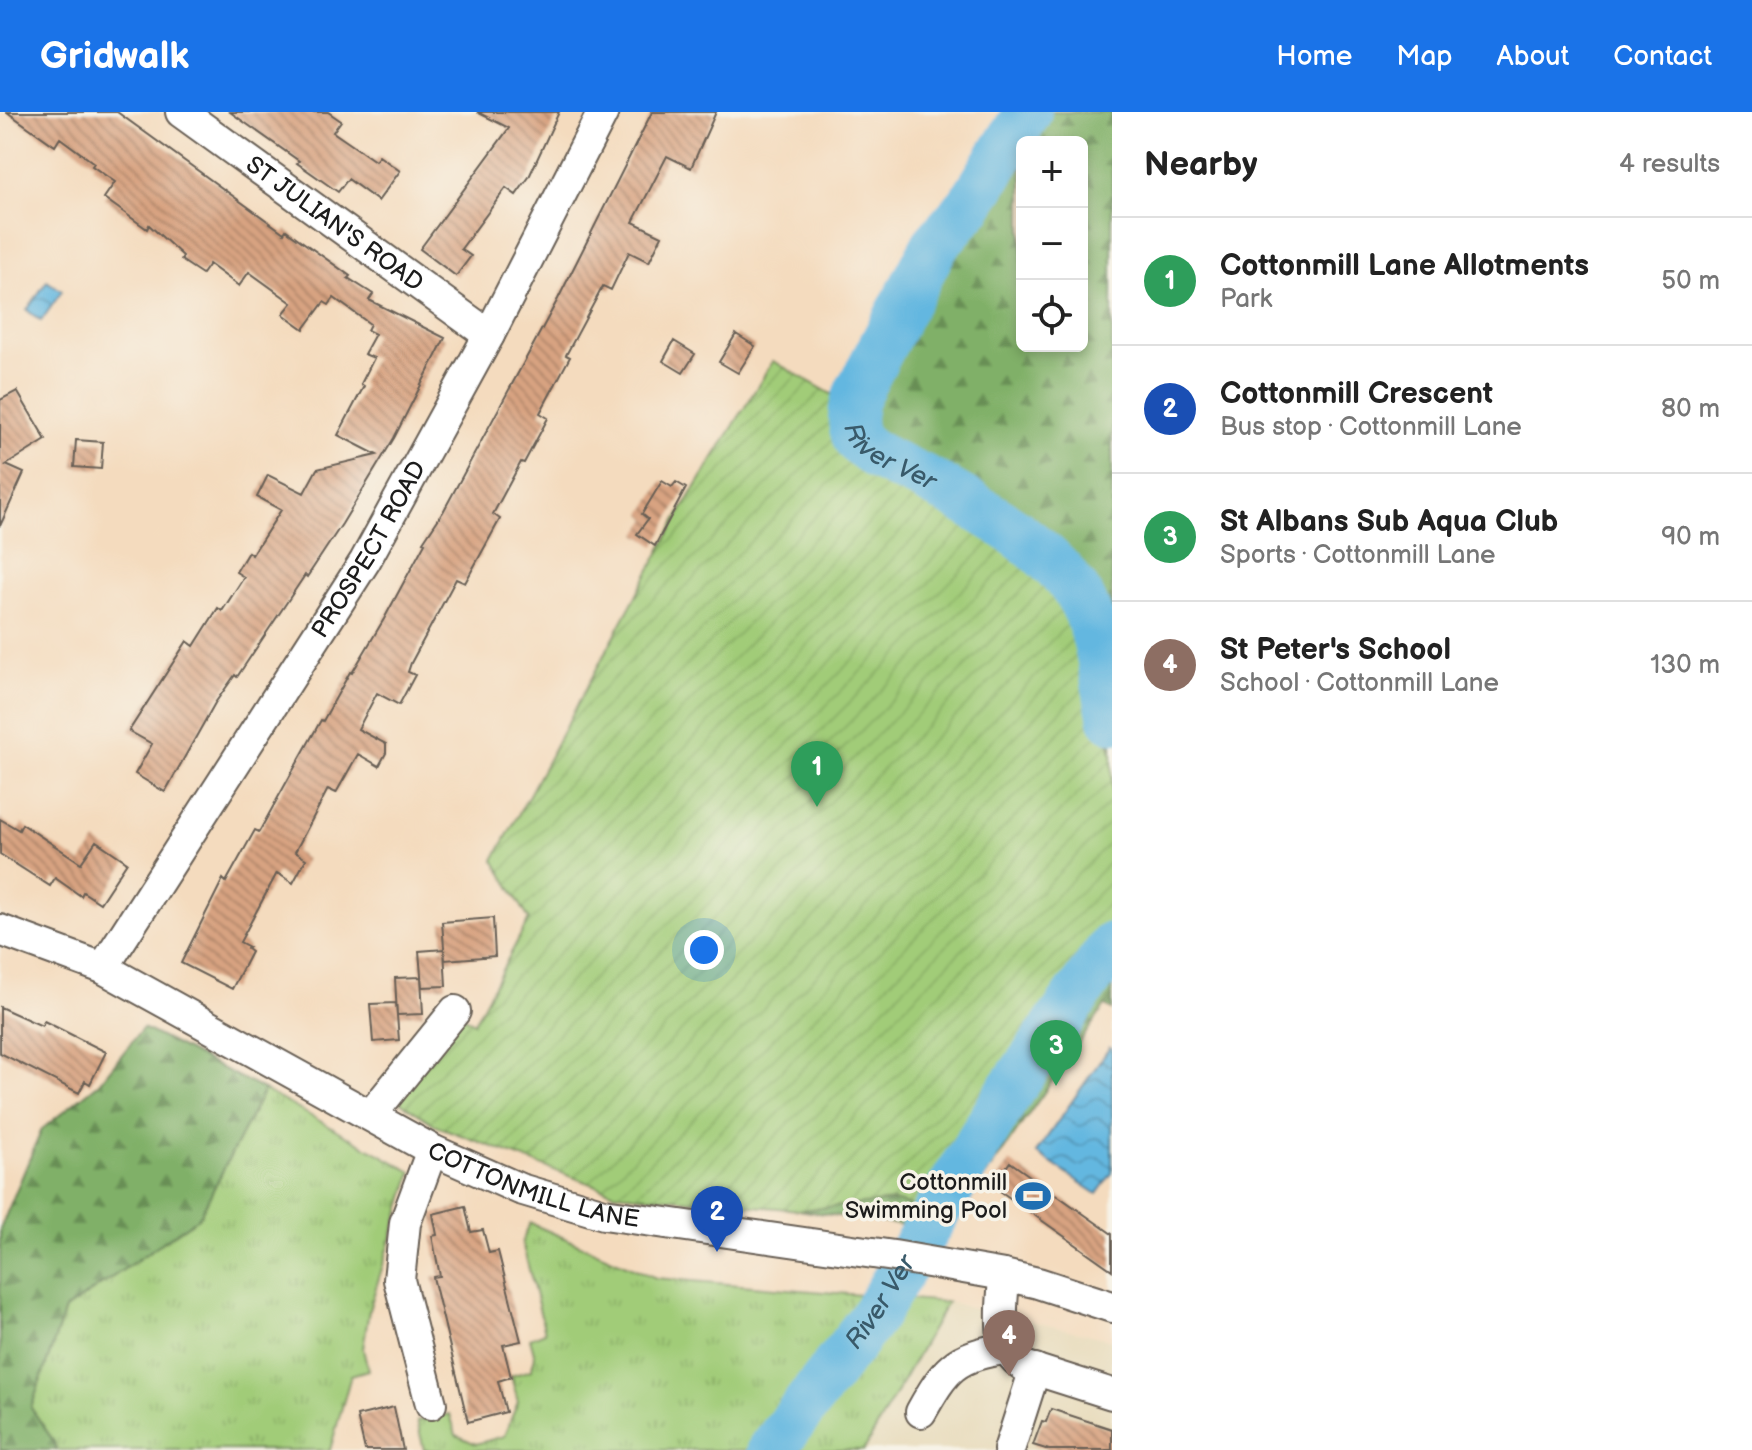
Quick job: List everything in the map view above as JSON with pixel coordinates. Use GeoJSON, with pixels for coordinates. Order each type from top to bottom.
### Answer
{"type":"FeatureCollection","features":[{"type":"Feature","properties":{"kind":"street","name":"ST JULIAN'S ROAD"},"geometry":{"type":"LineString","coordinates":[[181,112],[489,335]]}},
{"type":"Feature","properties":{"kind":"street","name":"PROSPECT ROAD"},"geometry":{"type":"LineString","coordinates":[[103,968],[365,561],[489,335],[603,112]]}},
{"type":"Feature","properties":{"kind":"street","name":"COTTONMILL LANE"},"geometry":{"type":"LineString","coordinates":[[0,930],[103,968],[432,1150],[520,1189],[604,1214],[1004,1275],[1112,1307]]}},
{"type":"Feature","properties":{"kind":"street"},"geometry":{"type":"LineString","coordinates":[[371,1115],[455,1011]]}},
{"type":"Feature","properties":{"kind":"street"},"geometry":{"type":"LineString","coordinates":[[431,1404],[399,1280],[405,1223],[432,1150]]}},
{"type":"Feature","properties":{"kind":"street"},"geometry":{"type":"LineString","coordinates":[[1004,1275],[1002,1326],[1006,1349],[1013,1359],[1112,1394]]}},
{"type":"Feature","properties":{"kind":"street"},"geometry":{"type":"LineString","coordinates":[[921,1412],[941,1376],[962,1361],[985,1351],[1006,1349]]}},
{"type":"Feature","properties":{"kind":"street"},"geometry":{"type":"LineString","coordinates":[[1009,1450],[1035,1369]]}},
{"type":"Feature","properties":{"kind":"shaded area"},"geometry":{"type":"Polygon","coordinates":[[[947,1302],[1112,1340],[1112,1450],[864,1450],[947,1302]]]}},
{"type":"Feature","properties":{"kind":"green space"},"geometry":{"type":"Polygon","coordinates":[[[1012,112],[1112,112],[1112,754],[1084,623],[1049,569],[1010,537],[922,482],[869,459],[852,447],[840,399],[935,222],[973,180],[1012,112]]]}},
{"type":"Feature","properties":{"kind":"green space"},"geometry":{"type":"Polygon","coordinates":[[[773,361],[840,399],[852,447],[869,459],[922,482],[1010,537],[1049,569],[1070,592],[1084,623],[1112,754],[1112,922],[991,1090],[919,1208],[894,1201],[798,1210],[615,1193],[437,1126],[397,1100],[459,1013],[474,1023],[529,919],[494,860],[682,510],[773,361]]]}},
{"type":"Feature","properties":{"kind":"green space"},"geometry":{"type":"Polygon","coordinates":[[[1112,922],[1112,1010],[1105,1006],[946,1232],[798,1210],[894,1201],[919,1208],[991,1090],[1112,922]]]}},
{"type":"Feature","properties":{"kind":"green space"},"geometry":{"type":"Polygon","coordinates":[[[143,1028],[264,1090],[199,1217],[65,1310],[31,1408],[56,1450],[0,1450],[0,1229],[42,1129],[99,1083],[143,1028]]]}},
{"type":"Feature","properties":{"kind":"green space"},"geometry":{"type":"Polygon","coordinates":[[[264,1090],[412,1172],[369,1310],[363,1349],[368,1370],[351,1375],[330,1450],[56,1450],[31,1408],[65,1310],[199,1217],[264,1090]]]}},
{"type":"Feature","properties":{"kind":"green space"},"geometry":{"type":"Polygon","coordinates":[[[530,1223],[656,1278],[947,1302],[864,1450],[424,1450],[417,1421],[450,1414],[456,1435],[476,1444],[504,1436],[518,1402],[511,1376],[531,1370],[535,1357],[530,1338],[545,1332],[522,1242],[530,1223]]]}},
{"type":"Feature","properties":{"kind":"water"},"geometry":{"type":"Polygon","coordinates":[[[47,281],[62,291],[41,321],[27,310],[47,281]]]}},
{"type":"Feature","properties":{"kind":"water"},"geometry":{"type":"Polygon","coordinates":[[[1110,1047],[1112,1173],[1097,1194],[1036,1153],[1110,1047]]]}},
{"type":"Feature","properties":{"kind":"building"},"geometry":{"type":"Polygon","coordinates":[[[7,112],[117,112],[284,233],[286,230],[350,276],[348,278],[373,294],[369,300],[445,338],[394,438],[342,524],[237,677],[235,675],[215,703],[165,792],[135,774],[152,744],[129,731],[187,641],[194,646],[218,608],[222,611],[244,577],[236,572],[248,552],[252,555],[281,510],[257,497],[268,475],[304,493],[317,469],[377,455],[338,435],[364,386],[361,384],[374,358],[364,354],[375,334],[367,330],[370,324],[334,298],[329,305],[324,302],[304,329],[283,314],[292,303],[249,272],[239,286],[209,264],[202,274],[181,260],[183,256],[149,225],[147,229],[104,198],[115,182],[92,166],[94,163],[60,138],[55,146],[7,112]]]}},
{"type":"Feature","properties":{"kind":"building"},"geometry":{"type":"Polygon","coordinates":[[[230,112],[328,112],[341,121],[333,132],[375,161],[379,156],[400,171],[378,201],[348,179],[338,192],[230,112]]]}},
{"type":"Feature","properties":{"kind":"building"},"geometry":{"type":"Polygon","coordinates":[[[477,112],[559,112],[529,177],[516,195],[506,188],[461,249],[471,256],[456,276],[420,249],[509,128],[477,112]]]}},
{"type":"Feature","properties":{"kind":"building"},"geometry":{"type":"Polygon","coordinates":[[[652,112],[716,112],[691,168],[667,156],[633,222],[662,236],[649,262],[629,252],[611,290],[603,286],[566,355],[570,357],[540,413],[548,418],[493,514],[500,519],[465,583],[456,579],[411,663],[408,672],[415,675],[399,705],[377,693],[358,729],[386,744],[386,753],[379,766],[358,754],[336,793],[328,789],[295,852],[306,859],[293,883],[277,873],[240,942],[251,952],[232,989],[181,963],[223,879],[226,882],[255,830],[259,832],[321,720],[384,619],[423,542],[443,512],[558,299],[652,112]]]}},
{"type":"Feature","properties":{"kind":"building"},"geometry":{"type":"Polygon","coordinates":[[[736,334],[755,346],[738,373],[719,362],[736,334]]]}},
{"type":"Feature","properties":{"kind":"building"},"geometry":{"type":"Polygon","coordinates":[[[674,341],[695,354],[683,373],[663,361],[674,341]]]}},
{"type":"Feature","properties":{"kind":"building"},"geometry":{"type":"Polygon","coordinates":[[[17,391],[46,440],[6,465],[24,473],[0,526],[0,400],[17,391]]]}},
{"type":"Feature","properties":{"kind":"building"},"geometry":{"type":"Polygon","coordinates":[[[76,440],[103,442],[101,469],[74,467],[76,440]]]}},
{"type":"Feature","properties":{"kind":"building"},"geometry":{"type":"Polygon","coordinates":[[[662,481],[672,487],[676,482],[686,488],[655,546],[637,534],[648,519],[642,514],[662,481]]]}},
{"type":"Feature","properties":{"kind":"building"},"geometry":{"type":"Polygon","coordinates":[[[0,819],[19,830],[22,824],[81,863],[96,841],[127,862],[100,903],[83,892],[81,896],[55,878],[50,886],[0,854],[0,819]]]}},
{"type":"Feature","properties":{"kind":"building"},"geometry":{"type":"Polygon","coordinates":[[[493,918],[495,956],[445,960],[442,922],[493,918]]]}},
{"type":"Feature","properties":{"kind":"building"},"geometry":{"type":"Polygon","coordinates":[[[444,949],[446,986],[422,987],[419,951],[444,949]]]}},
{"type":"Feature","properties":{"kind":"building"},"geometry":{"type":"Polygon","coordinates":[[[421,977],[423,1014],[397,1015],[395,978],[421,977]]]}},
{"type":"Feature","properties":{"kind":"building"},"geometry":{"type":"Polygon","coordinates":[[[396,1003],[399,1040],[373,1042],[370,1004],[396,1003]]]}},
{"type":"Feature","properties":{"kind":"building"},"geometry":{"type":"Polygon","coordinates":[[[0,1007],[42,1026],[44,1021],[106,1052],[90,1084],[85,1081],[79,1093],[0,1053],[0,1007]]]}},
{"type":"Feature","properties":{"kind":"building","name":"Cottonmill Swimming Pool"},"geometry":{"type":"Polygon","coordinates":[[[1010,1162],[1112,1234],[1112,1270],[993,1186],[1010,1162]]]}},
{"type":"Feature","properties":{"kind":"building"},"geometry":{"type":"Polygon","coordinates":[[[465,1206],[471,1232],[483,1230],[489,1253],[498,1251],[521,1341],[503,1345],[511,1377],[498,1381],[506,1412],[468,1422],[433,1277],[440,1276],[432,1236],[437,1235],[433,1214],[465,1206]]]}},
{"type":"Feature","properties":{"kind":"building"},"geometry":{"type":"Polygon","coordinates":[[[394,1407],[403,1450],[365,1450],[357,1416],[394,1407]]]}},
{"type":"Feature","properties":{"kind":"building"},"geometry":{"type":"Polygon","coordinates":[[[1051,1409],[1112,1429],[1112,1450],[1049,1450],[1033,1445],[1042,1421],[1046,1422],[1051,1409]]]}},
{"type":"Feature","properties":{"kind":"waterway","name":"River Ver"},"geometry":{"type":"LineString","coordinates":[[1028,112],[970,205],[935,245],[858,392],[852,422],[857,439],[871,452],[990,516],[1029,542],[1062,573],[1084,604],[1090,619],[1112,719]]}},
{"type":"Feature","properties":{"kind":"waterway","name":"River Ver"},"geometry":{"type":"LineString","coordinates":[[771,1450],[873,1317],[1006,1097],[1112,946]]}},
{"type":"Feature","properties":{"kind":"place","name":"Cottonmill Lane Allotments"},"geometry":{"type":"Point","coordinates":[817,807]}},
{"type":"Feature","properties":{"kind":"place","name":"St Albans Sub Aqua Club"},"geometry":{"type":"Point","coordinates":[1056,1086]}},
{"type":"Feature","properties":{"kind":"place","name":"Cottonmill Swimming Pool"},"geometry":{"type":"Point","coordinates":[1033,1196]}},
{"type":"Feature","properties":{"kind":"place","name":"Cottonmill Crescent"},"geometry":{"type":"Point","coordinates":[717,1252]}},
{"type":"Feature","properties":{"kind":"place","name":"St Peter's School"},"geometry":{"type":"Point","coordinates":[1009,1376]}}]}
